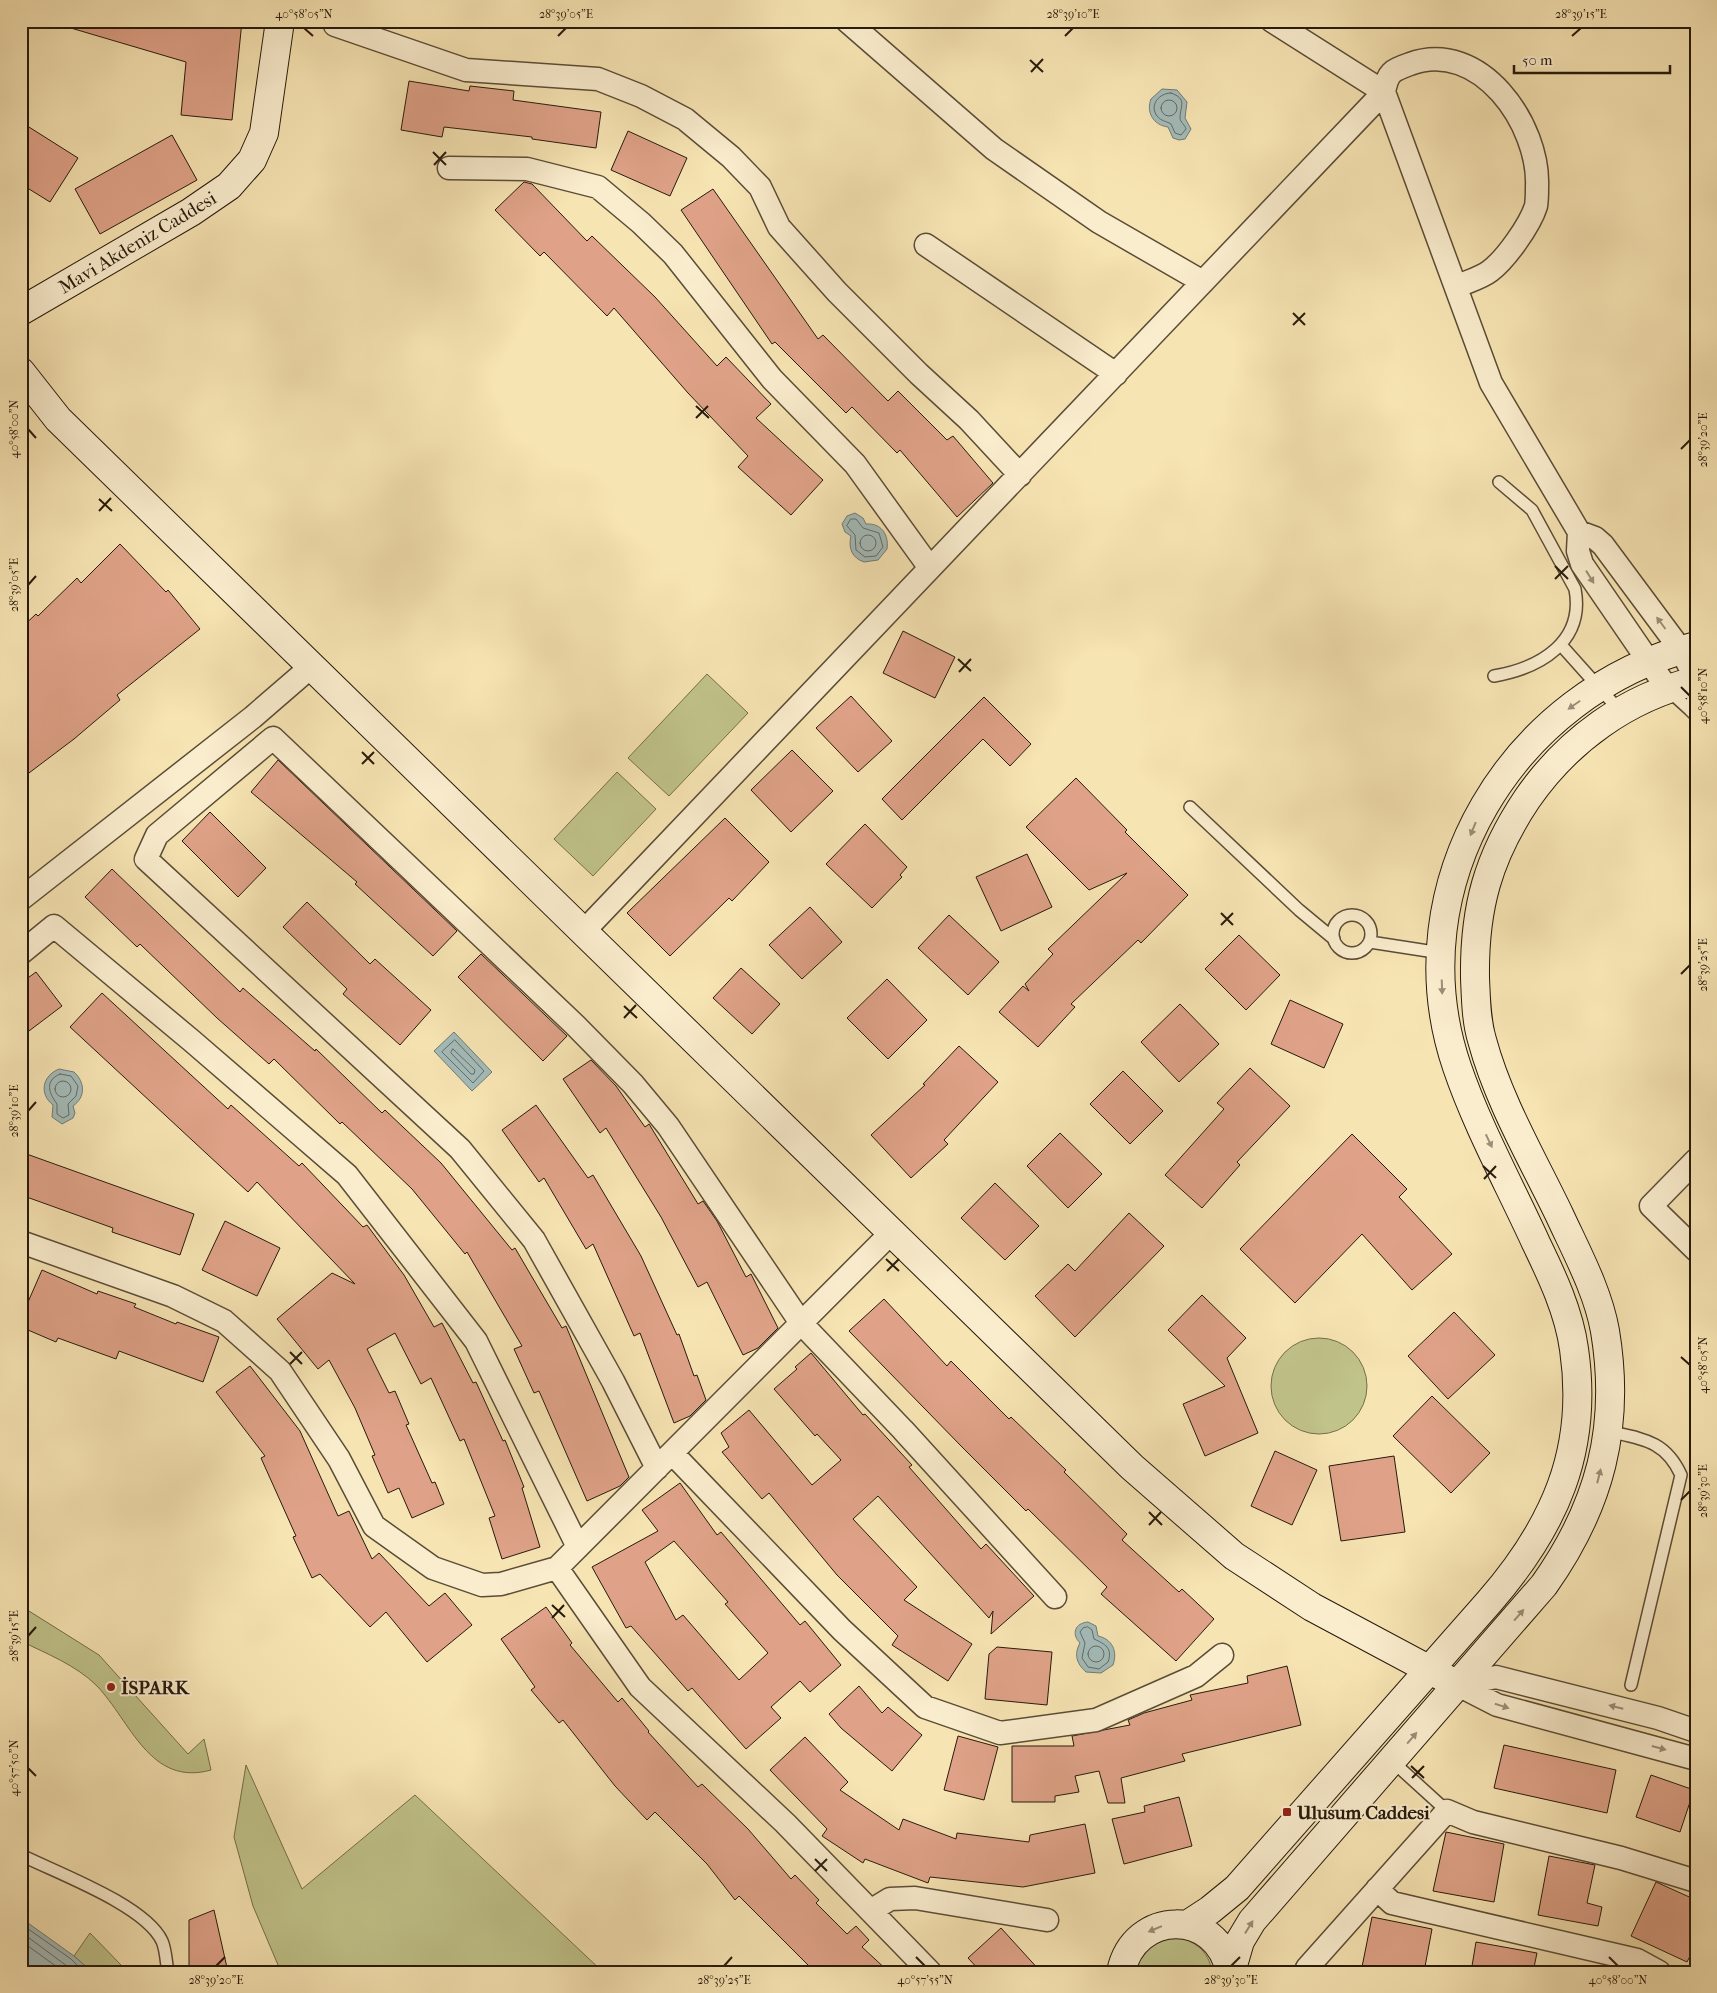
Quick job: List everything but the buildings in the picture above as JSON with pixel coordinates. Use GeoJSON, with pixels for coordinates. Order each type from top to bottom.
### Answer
{"type":"FeatureCollection","features":[{"type":"Feature","properties":{"kind":"street","name":"Mavi Akdeniz Caddesi"},"geometry":{"type":"LineString","coordinates":[[21,311],[190,212],[228,186],[252,160],[264,133],[280,21]]}},
{"type":"Feature","properties":{"kind":"street"},"geometry":{"type":"LineString","coordinates":[[335,21],[335,25],[466,70],[598,79],[641,96],[685,119],[731,157],[760,188],[779,227],[824,277],[919,374],[969,420],[1020,475]]}},
{"type":"Feature","properties":{"kind":"street"},"geometry":{"type":"LineString","coordinates":[[847,21],[994,149],[1099,222],[1203,282]]}},
{"type":"Feature","properties":{"kind":"street"},"geometry":{"type":"LineString","coordinates":[[1272,21],[1384,92],[1491,383],[1579,532],[1578,551],[1582,564],[1667,688]]}},
{"type":"Feature","properties":{"kind":"street"},"geometry":{"type":"LineString","coordinates":[[584,931],[1384,92],[1387,79],[1393,71],[1416,62],[1443,59],[1481,74],[1507,97],[1525,128],[1538,168],[1536,206],[1516,243],[1490,271],[1456,287]]}},
{"type":"Feature","properties":{"kind":"street"},"geometry":{"type":"LineString","coordinates":[[449,168],[527,168],[598,187],[673,254],[772,380],[855,464],[930,568]]}},
{"type":"Feature","properties":{"kind":"street"},"geometry":{"type":"LineString","coordinates":[[926,245],[1116,374]]}},
{"type":"Feature","properties":{"kind":"street"},"geometry":{"type":"LineString","coordinates":[[21,372],[58,419],[1132,1467],[1234,1556],[1312,1607],[1498,1705],[1696,1759]]}},
{"type":"Feature","properties":{"kind":"street"},"geometry":{"type":"LineString","coordinates":[[1231,1972],[1240,1941],[1252,1921],[1544,1585],[1562,1560],[1588,1511],[1599,1479],[1607,1431],[1611,1389],[1604,1327],[1581,1261],[1498,1086],[1481,1039],[1476,1004],[1474,938],[1480,899],[1494,858],[1516,816],[1538,784],[1560,760],[1601,724],[1620,711],[1640,699],[1667,688],[1696,681],[1688,648],[1603,545],[1595,538],[1579,532]]}},
{"type":"Feature","properties":{"kind":"street"},"geometry":{"type":"LineString","coordinates":[[1187,1925],[1210,1910],[1237,1888],[1517,1570],[1537,1540],[1555,1505],[1568,1466],[1575,1432],[1577,1390],[1574,1348],[1562,1302],[1457,1068],[1443,1009],[1441,953],[1445,914],[1453,883],[1479,814],[1494,787],[1538,734],[1572,705],[1599,688],[1627,672],[1688,648]]}},
{"type":"Feature","properties":{"kind":"street"},"geometry":{"type":"LineString","coordinates":[[21,899],[231,734],[312,666]]}},
{"type":"Feature","properties":{"kind":"street"},"geometry":{"type":"LineString","coordinates":[[1055,1597],[903,1430],[801,1323],[668,1126],[633,1084],[568,1018],[274,738],[157,835],[146,860],[460,1149],[534,1240],[613,1381],[665,1460],[925,1707],[1000,1733],[1096,1720],[1196,1676],[1222,1655]]}},
{"type":"Feature","properties":{"kind":"street"},"geometry":{"type":"LineString","coordinates":[[21,953],[54,926],[347,1174],[476,1341],[578,1547]]}},
{"type":"Feature","properties":{"kind":"street"},"geometry":{"type":"LineString","coordinates":[[1696,1160],[1652,1206],[1696,1250]]}},
{"type":"Feature","properties":{"kind":"street"},"geometry":{"type":"LineString","coordinates":[[21,1242],[173,1296],[224,1321],[280,1371],[339,1459],[374,1526],[433,1568],[482,1585],[501,1584],[557,1568],[892,1232]]}},
{"type":"Feature","properties":{"kind":"street"},"geometry":{"type":"LineString","coordinates":[[557,1568],[640,1688],[785,1822],[930,1972]]}},
{"type":"Feature","properties":{"kind":"street"},"geometry":{"type":"LineString","coordinates":[[1458,1685],[1496,1677],[1658,1718],[1696,1731]]}},
{"type":"Feature","properties":{"kind":"street"},"geometry":{"type":"LineString","coordinates":[[1312,1972],[1307,1968],[1447,1811],[1474,1822],[1621,1858],[1696,1881]]}},
{"type":"Feature","properties":{"kind":"street"},"geometry":{"type":"LineString","coordinates":[[1377,1889],[1392,1903],[1637,1960],[1660,1972]]}},
{"type":"Feature","properties":{"kind":"street"},"geometry":{"type":"LineString","coordinates":[[872,1910],[890,1899],[915,1898],[1047,1920]]}},
{"type":"Feature","properties":{"kind":"street"},"geometry":{"type":"LineString","coordinates":[[1121,1972],[1124,1960],[1131,1946],[1142,1935],[1156,1927],[1171,1924],[1187,1925],[1201,1930],[1213,1938],[1223,1950],[1231,1972]]}},
{"type":"Feature","properties":{"kind":"lane"},"geometry":{"type":"LineString","coordinates":[[1494,676],[1514,672],[1532,664],[1561,645],[1568,636],[1575,619],[1577,601],[1575,589],[1532,510],[1500,482]]}},
{"type":"Feature","properties":{"kind":"lane"},"geometry":{"type":"LineString","coordinates":[[1561,645],[1620,711]]}},
{"type":"Feature","properties":{"kind":"lane"},"geometry":{"type":"LineString","coordinates":[[1693,713],[1696,681]]}},
{"type":"Feature","properties":{"kind":"lane"},"geometry":{"type":"LineString","coordinates":[[1667,688],[1693,713]]}},
{"type":"Feature","properties":{"kind":"lane"},"geometry":{"type":"LineString","coordinates":[[1190,807],[1299,910],[1334,938]]}},
{"type":"Feature","properties":{"kind":"lane"},"geometry":{"type":"LineString","coordinates":[[1358,915],[1368,922],[1371,929],[1370,942],[1361,951],[1347,952],[1336,945],[1334,938],[1335,925],[1344,916],[1358,915]]}},
{"type":"Feature","properties":{"kind":"lane"},"geometry":{"type":"LineString","coordinates":[[1370,942],[1441,953]]}},
{"type":"Feature","properties":{"kind":"lane"},"geometry":{"type":"LineString","coordinates":[[1607,1431],[1649,1440],[1660,1446],[1669,1455],[1681,1475],[1631,1685]]}},
{"type":"Feature","properties":{"kind":"lane"},"geometry":{"type":"LineString","coordinates":[[1392,1761],[1447,1811]]}},
{"type":"Feature","properties":{"kind":"lane"},"geometry":{"type":"LineString","coordinates":[[21,1855],[110,1897],[143,1919],[162,1941],[168,1972]]}},
{"type":"Feature","properties":{"kind":"green space"},"geometry":{"type":"Polygon","coordinates":[[[707,674],[748,713],[669,796],[628,758],[707,674]]]}},
{"type":"Feature","properties":{"kind":"green space"},"geometry":{"type":"Polygon","coordinates":[[[617,772],[656,809],[593,876],[554,839],[617,772]]]}},
{"type":"Feature","properties":{"kind":"green space"},"geometry":{"type":"Polygon","coordinates":[[[1319,1338],[1337,1342],[1353,1352],[1363,1368],[1367,1386],[1363,1404],[1353,1420],[1337,1430],[1319,1434],[1301,1430],[1285,1420],[1275,1404],[1271,1386],[1275,1368],[1285,1352],[1301,1342],[1319,1338]]]}},
{"type":"Feature","properties":{"kind":"green space"},"geometry":{"type":"Polygon","coordinates":[[[21,1606],[99,1655],[188,1754],[204,1739],[211,1770],[190,1773],[172,1769],[157,1760],[144,1748],[109,1701],[89,1679],[61,1660],[21,1641],[21,1606]]]}},
{"type":"Feature","properties":{"kind":"green space"},"geometry":{"type":"Polygon","coordinates":[[[246,1765],[302,1889],[415,1795],[603,1972],[281,1972],[253,1906],[234,1837],[246,1765]]]}},
{"type":"Feature","properties":{"kind":"green space"},"geometry":{"type":"Polygon","coordinates":[[[90,1933],[122,1966],[124,1972],[92,1972],[74,1956],[90,1933]]]}},
{"type":"Feature","properties":{"kind":"green space"},"geometry":{"type":"Polygon","coordinates":[[[1172,1937],[1187,1940],[1199,1947],[1204,1952],[1212,1972],[1135,1972],[1136,1964],[1143,1953],[1153,1945],[1172,1937]]]}},
{"type":"Feature","properties":{"kind":"water"},"geometry":{"type":"Polygon","coordinates":[[[1162,89],[1177,90],[1187,102],[1185,118],[1191,129],[1185,139],[1173,138],[1168,127],[1158,124],[1150,113],[1151,99],[1162,89]]]}},
{"type":"Feature","properties":{"kind":"water"},"geometry":{"type":"Polygon","coordinates":[[[855,513],[863,518],[866,524],[876,525],[885,534],[887,549],[878,560],[864,562],[856,558],[852,552],[850,545],[851,536],[845,532],[842,524],[847,516],[855,513]]]}},
{"type":"Feature","properties":{"kind":"water"},"geometry":{"type":"Polygon","coordinates":[[[454,1032],[492,1072],[472,1091],[434,1051],[454,1032]]]}},
{"type":"Feature","properties":{"kind":"water"},"geometry":{"type":"Polygon","coordinates":[[[59,1069],[74,1072],[82,1085],[82,1094],[73,1106],[75,1113],[73,1118],[62,1124],[52,1117],[53,1105],[44,1091],[44,1086],[49,1076],[59,1069]]]}},
{"type":"Feature","properties":{"kind":"water"},"geometry":{"type":"Polygon","coordinates":[[[1088,1622],[1096,1626],[1098,1636],[1107,1640],[1113,1646],[1115,1655],[1113,1665],[1101,1673],[1086,1672],[1077,1658],[1080,1643],[1075,1633],[1080,1624],[1088,1622]]]}},
{"type":"Feature","properties":{"kind":"water"},"geometry":{"type":"Polygon","coordinates":[[[21,1918],[74,1956],[92,1972],[21,1972],[21,1918]]]}},
{"type":"Feature","properties":{"kind":"place","name":"İSPARK"},"geometry":{"type":"Point","coordinates":[111,1687]}},
{"type":"Feature","properties":{"kind":"place","name":"Ulusum Caddesi"},"geometry":{"type":"Point","coordinates":[1287,1812]}}]}
